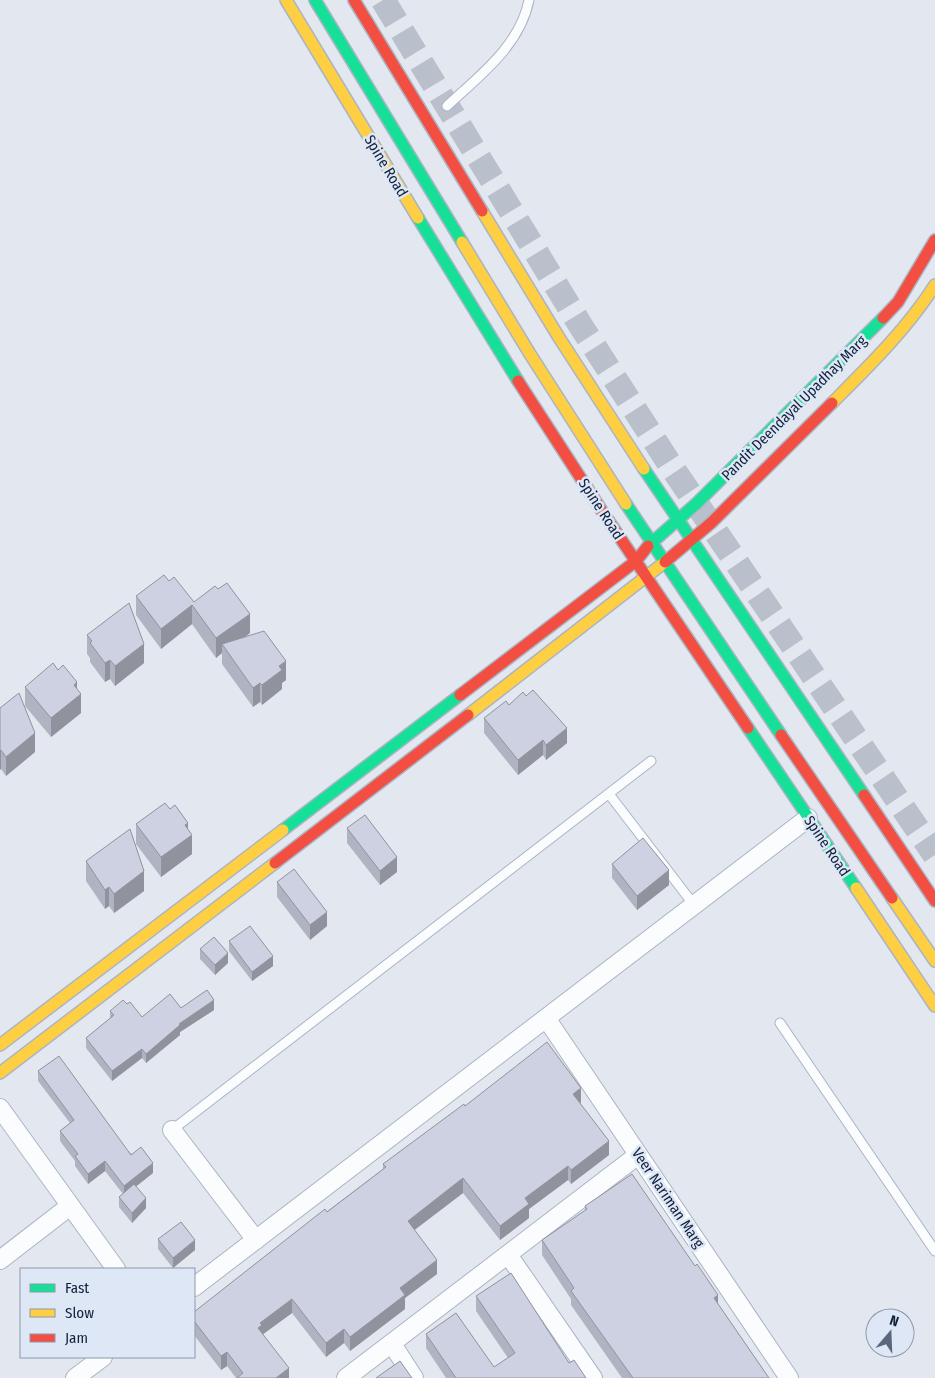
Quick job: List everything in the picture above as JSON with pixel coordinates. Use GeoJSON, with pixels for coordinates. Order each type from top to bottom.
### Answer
{"type":"FeatureCollection","features":[{"type":"Feature","properties":{"kind":"main road","name":"Spine Road"},"geometry":{"type":"LineString","coordinates":[[286,0],[509,367],[646,578],[935,1006]]}},
{"type":"Feature","properties":{"kind":"main road","name":"Spine Road"},"geometry":{"type":"LineString","coordinates":[[315,0],[524,346],[651,543],[666,562],[935,961]]}},
{"type":"Feature","properties":{"kind":"main road"},"geometry":{"type":"LineString","coordinates":[[354,0],[558,336],[691,539],[935,901]]}},
{"type":"Feature","properties":{"kind":"main road","name":"Pandit Deendayal Upadhay Marg"},"geometry":{"type":"LineString","coordinates":[[0,1045],[636,561],[651,543],[679,521],[874,329],[898,302],[935,240]]}},
{"type":"Feature","properties":{"kind":"main road","name":"Pandit Deendayal Upadhay Marg"},"geometry":{"type":"LineString","coordinates":[[0,1073],[666,562],[711,523],[890,344],[916,315],[935,285]]}},
{"type":"Feature","properties":{"kind":"street"},"geometry":{"type":"LineString","coordinates":[[195,1286],[808,818]]}},
{"type":"Feature","properties":{"kind":"street","name":"Veer Nariman Marg"},"geometry":{"type":"LineString","coordinates":[[546,1018],[790,1378]]}},
{"type":"Feature","properties":{"kind":"street"},"geometry":{"type":"LineString","coordinates":[[0,1108],[115,1268]]}},
{"type":"Feature","properties":{"kind":"street"},"geometry":{"type":"LineString","coordinates":[[172,1130],[256,1240]]}},
{"type":"Feature","properties":{"kind":"street"},"geometry":{"type":"LineString","coordinates":[[346,1378],[509,1256],[638,1155]]}},
{"type":"Feature","properties":{"kind":"street"},"geometry":{"type":"LineString","coordinates":[[0,1260],[70,1206]]}},
{"type":"Feature","properties":{"kind":"street"},"geometry":{"type":"LineString","coordinates":[[509,1256],[593,1378]]}},
{"type":"Feature","properties":{"kind":"street"},"geometry":{"type":"LineString","coordinates":[[392,1344],[414,1378]]}},
{"type":"Feature","properties":{"kind":"street"},"geometry":{"type":"LineString","coordinates":[[75,1378],[102,1358]]}},
{"type":"Feature","properties":{"kind":"lane"},"geometry":{"type":"LineString","coordinates":[[447,106],[501,56],[526,16],[529,0]]}},
{"type":"Feature","properties":{"kind":"lane"},"geometry":{"type":"LineString","coordinates":[[172,1130],[651,761]]}},
{"type":"Feature","properties":{"kind":"lane"},"geometry":{"type":"LineString","coordinates":[[609,794],[694,905]]}},
{"type":"Feature","properties":{"kind":"lane"},"geometry":{"type":"LineString","coordinates":[[780,1023],[935,1251]]}},
{"type":"Feature","properties":{"kind":"building"},"geometry":{"type":"Polygon","coordinates":[[[164,575],[169,581],[174,577],[194,602],[215,586],[218,589],[227,583],[250,614],[216,638],[192,605],[161,629],[136,596],[164,575]]]}},
{"type":"Feature","properties":{"kind":"building"},"geometry":{"type":"Polygon","coordinates":[[[129,603],[144,644],[115,666],[110,660],[105,663],[90,643],[92,641],[87,635],[129,603]]]}},
{"type":"Feature","properties":{"kind":"building"},"geometry":{"type":"Polygon","coordinates":[[[264,631],[286,661],[279,666],[282,670],[262,685],[260,683],[253,688],[222,644],[264,631]]]}},
{"type":"Feature","properties":{"kind":"building"},"geometry":{"type":"Polygon","coordinates":[[[53,663],[58,670],[63,665],[77,682],[74,685],[81,694],[51,718],[25,687],[53,663]]]}},
{"type":"Feature","properties":{"kind":"building"},"geometry":{"type":"Polygon","coordinates":[[[533,690],[567,728],[546,745],[543,740],[518,760],[484,718],[506,701],[509,705],[523,692],[526,696],[533,690]]]}},
{"type":"Feature","properties":{"kind":"building"},"geometry":{"type":"Polygon","coordinates":[[[19,693],[35,733],[6,757],[0,751],[0,708],[19,693]]]}},
{"type":"Feature","properties":{"kind":"building"},"geometry":{"type":"Polygon","coordinates":[[[165,803],[170,809],[175,805],[188,823],[185,825],[192,835],[161,857],[136,824],[165,803]]]}},
{"type":"Feature","properties":{"kind":"building"},"geometry":{"type":"Polygon","coordinates":[[[365,815],[397,857],[380,871],[347,828],[365,815]]]}},
{"type":"Feature","properties":{"kind":"building"},"geometry":{"type":"Polygon","coordinates":[[[130,829],[144,871],[114,894],[109,887],[105,890],[86,861],[130,829]]]}},
{"type":"Feature","properties":{"kind":"building"},"geometry":{"type":"Polygon","coordinates":[[[643,838],[669,870],[637,896],[612,864],[643,838]]]}},
{"type":"Feature","properties":{"kind":"building"},"geometry":{"type":"Polygon","coordinates":[[[294,869],[327,912],[310,925],[277,882],[294,869]]]}},
{"type":"Feature","properties":{"kind":"building"},"geometry":{"type":"Polygon","coordinates":[[[250,926],[273,956],[252,972],[229,941],[250,926]]]}},
{"type":"Feature","properties":{"kind":"building"},"geometry":{"type":"Polygon","coordinates":[[[214,937],[228,953],[215,965],[200,949],[214,937]]]}},
{"type":"Feature","properties":{"kind":"building"},"geometry":{"type":"Polygon","coordinates":[[[207,990],[214,1000],[179,1024],[146,1054],[142,1049],[112,1071],[86,1038],[114,1015],[110,1011],[123,1000],[127,1004],[130,1002],[142,1017],[170,994],[181,1008],[207,990]]]}},
{"type":"Feature","properties":{"kind":"building"},"geometry":{"type":"Polygon","coordinates":[[[547,1042],[581,1088],[573,1094],[609,1141],[571,1170],[568,1166],[525,1198],[529,1204],[500,1226],[463,1178],[408,1221],[437,1260],[400,1288],[405,1295],[350,1337],[344,1329],[326,1343],[292,1299],[260,1323],[262,1325],[258,1328],[289,1368],[276,1378],[237,1378],[243,1373],[227,1352],[221,1356],[195,1322],[195,1311],[325,1209],[327,1212],[386,1167],[383,1164],[464,1104],[465,1106],[547,1042]]]}},
{"type":"Feature","properties":{"kind":"building"},"geometry":{"type":"Polygon","coordinates":[[[59,1056],[131,1155],[141,1147],[153,1163],[124,1186],[105,1161],[88,1174],[75,1156],[78,1154],[60,1131],[74,1120],[38,1071],[59,1056]]]}},
{"type":"Feature","properties":{"kind":"building"},"geometry":{"type":"Polygon","coordinates":[[[632,1174],[695,1266],[697,1264],[718,1295],[714,1298],[769,1378],[633,1378],[571,1291],[574,1288],[542,1240],[587,1209],[585,1206],[632,1174]]]}},
{"type":"Feature","properties":{"kind":"building"},"geometry":{"type":"Polygon","coordinates":[[[134,1184],[146,1198],[132,1213],[119,1197],[134,1184]]]}},
{"type":"Feature","properties":{"kind":"building"},"geometry":{"type":"Polygon","coordinates":[[[181,1222],[195,1240],[173,1258],[158,1239],[181,1222]]]}},
{"type":"Feature","properties":{"kind":"building"},"geometry":{"type":"Polygon","coordinates":[[[511,1273],[569,1363],[574,1360],[586,1378],[456,1378],[426,1334],[456,1313],[494,1367],[515,1353],[476,1296],[511,1273]]]}},
{"type":"Feature","properties":{"kind":"building"},"geometry":{"type":"Polygon","coordinates":[[[400,1361],[412,1378],[376,1378],[400,1361]]]}},
{"type":"Feature","properties":{"kind":"tunnel"},"geometry":{"type":"LineString","coordinates":[[383,0],[579,323],[671,466],[935,855]]}},
{"type":"Feature","properties":{"kind":"traffic: fast"},"geometry":{"type":"LineString","coordinates":[[315,0],[462,242]]}},
{"type":"Feature","properties":{"kind":"traffic: fast"},"geometry":{"type":"LineString","coordinates":[[418,218],[518,381]]}},
{"type":"Feature","properties":{"kind":"traffic: fast"},"geometry":{"type":"LineString","coordinates":[[648,546],[697,503],[883,318]]}},
{"type":"Feature","properties":{"kind":"traffic: fast"},"geometry":{"type":"LineString","coordinates":[[644,469],[864,795]]}},
{"type":"Feature","properties":{"kind":"traffic: fast"},"geometry":{"type":"LineString","coordinates":[[626,504],[781,735]]}},
{"type":"Feature","properties":{"kind":"traffic: fast"},"geometry":{"type":"LineString","coordinates":[[283,830],[460,695]]}},
{"type":"Feature","properties":{"kind":"traffic: fast"},"geometry":{"type":"LineString","coordinates":[[748,728],[856,888]]}},
{"type":"Feature","properties":{"kind":"traffic: slow"},"geometry":{"type":"LineString","coordinates":[[286,0],[418,218]]}},
{"type":"Feature","properties":{"kind":"traffic: slow"},"geometry":{"type":"LineString","coordinates":[[482,211],[558,336],[644,469]]}},
{"type":"Feature","properties":{"kind":"traffic: slow"},"geometry":{"type":"LineString","coordinates":[[462,242],[530,354],[626,504]]}},
{"type":"Feature","properties":{"kind":"traffic: slow"},"geometry":{"type":"LineString","coordinates":[[832,403],[899,332],[935,285]]}},
{"type":"Feature","properties":{"kind":"traffic: slow"},"geometry":{"type":"LineString","coordinates":[[468,715],[665,562]]}},
{"type":"Feature","properties":{"kind":"traffic: slow"},"geometry":{"type":"LineString","coordinates":[[0,1045],[283,830]]}},
{"type":"Feature","properties":{"kind":"traffic: slow"},"geometry":{"type":"LineString","coordinates":[[0,1073],[275,863]]}},
{"type":"Feature","properties":{"kind":"traffic: slow"},"geometry":{"type":"LineString","coordinates":[[856,888],[935,1006]]}},
{"type":"Feature","properties":{"kind":"traffic: slow"},"geometry":{"type":"LineString","coordinates":[[892,898],[935,961]]}},
{"type":"Feature","properties":{"kind":"traffic: jam"},"geometry":{"type":"LineString","coordinates":[[354,0],[482,211]]}},
{"type":"Feature","properties":{"kind":"traffic: jam"},"geometry":{"type":"LineString","coordinates":[[883,318],[898,302],[935,240]]}},
{"type":"Feature","properties":{"kind":"traffic: jam"},"geometry":{"type":"LineString","coordinates":[[518,381],[602,511],[748,728]]}},
{"type":"Feature","properties":{"kind":"traffic: jam"},"geometry":{"type":"LineString","coordinates":[[665,562],[711,523],[832,403]]}},
{"type":"Feature","properties":{"kind":"traffic: jam"},"geometry":{"type":"LineString","coordinates":[[460,695],[636,561],[648,546]]}},
{"type":"Feature","properties":{"kind":"traffic: jam"},"geometry":{"type":"LineString","coordinates":[[275,863],[468,715]]}},
{"type":"Feature","properties":{"kind":"traffic: jam"},"geometry":{"type":"LineString","coordinates":[[781,735],[892,898]]}},
{"type":"Feature","properties":{"kind":"traffic: jam"},"geometry":{"type":"LineString","coordinates":[[864,795],[935,901]]}}]}
